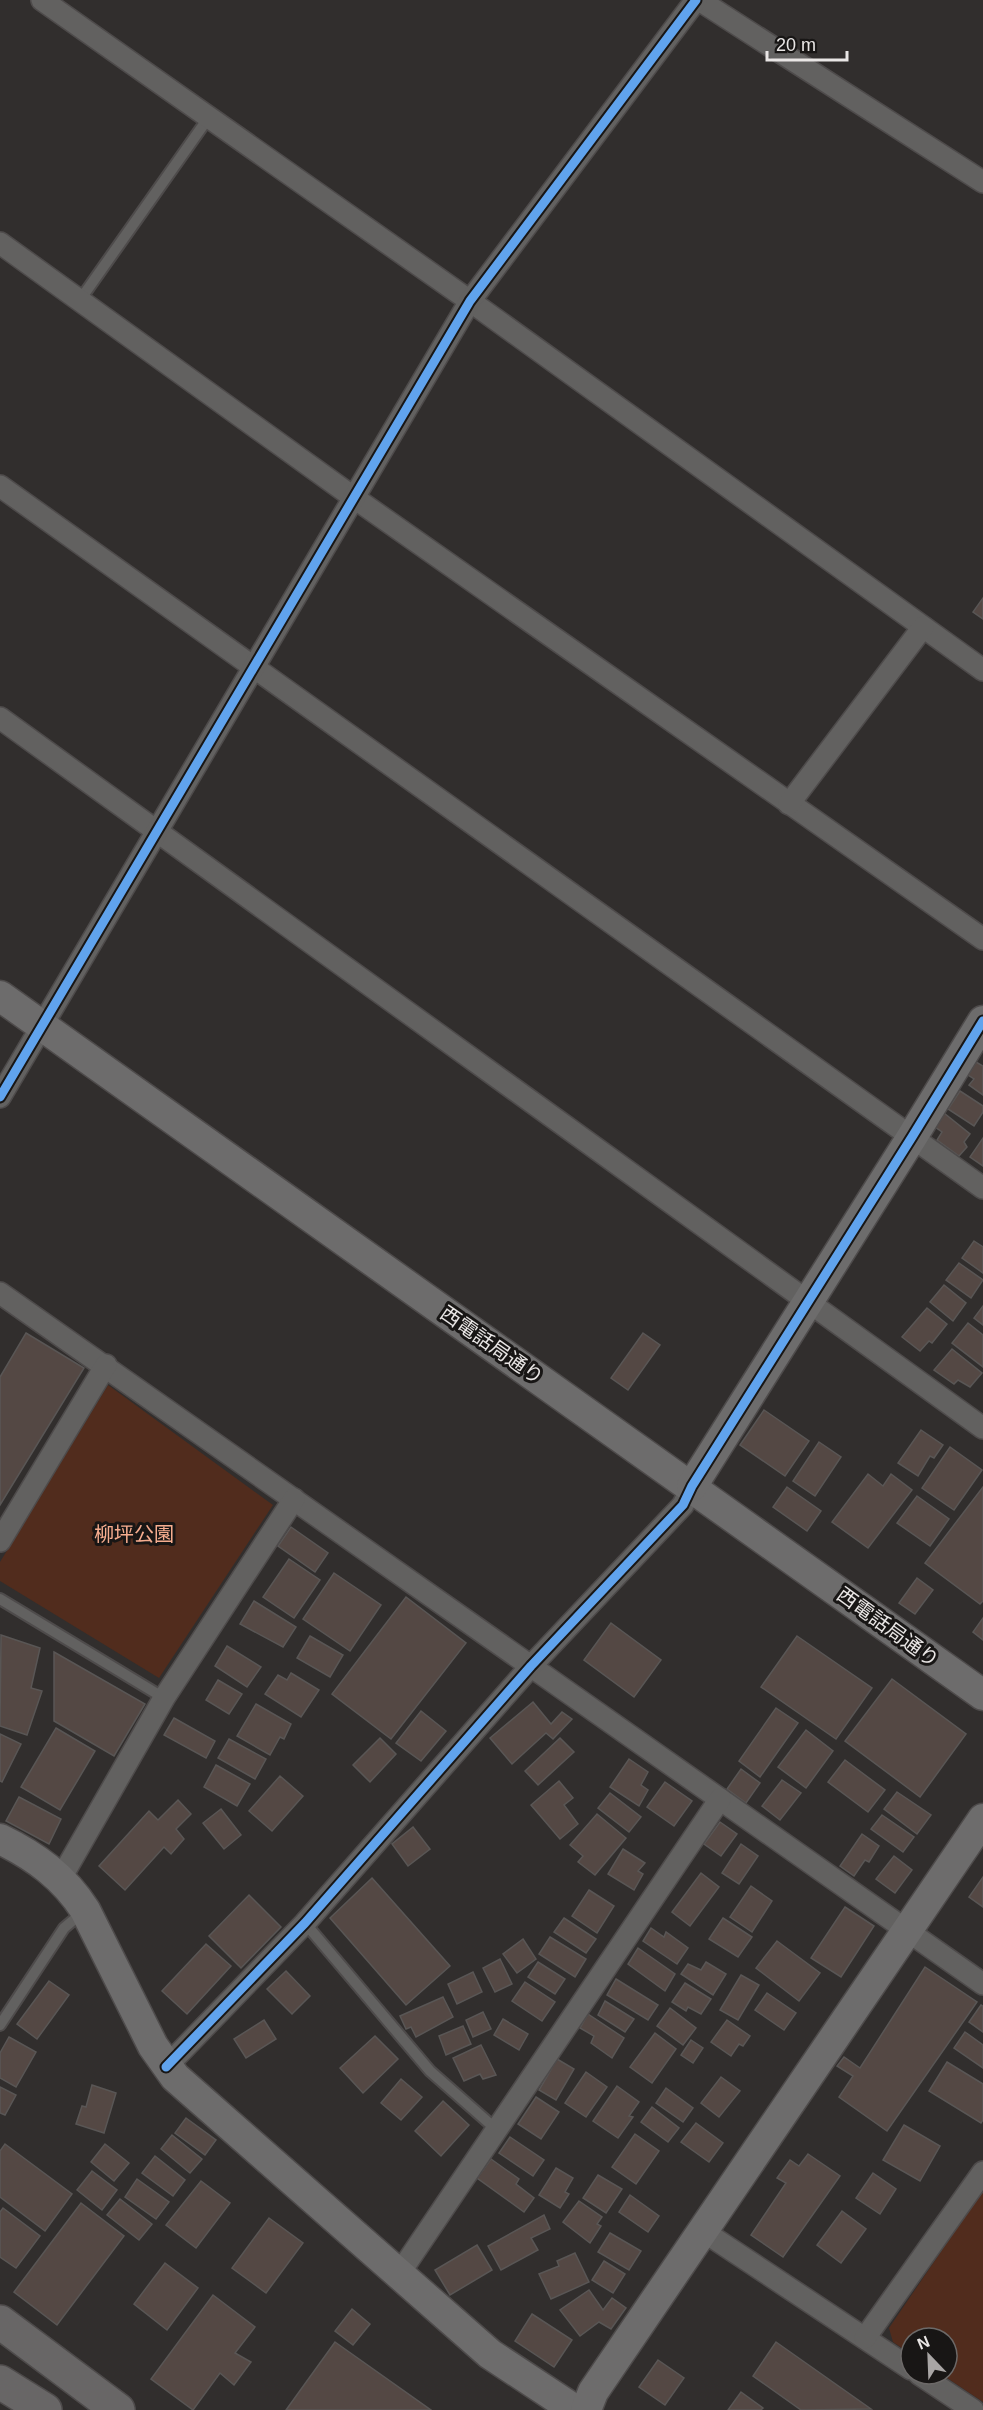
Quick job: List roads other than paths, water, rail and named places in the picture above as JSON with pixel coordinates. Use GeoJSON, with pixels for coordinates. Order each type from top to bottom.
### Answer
{"type":"FeatureCollection","features":[{"type":"Feature","properties":{"kind":"highway"},"geometry":{"type":"LineString","coordinates":[[0,2322],[118,2410]]}},
{"type":"Feature","properties":{"kind":"highway"},"geometry":{"type":"LineString","coordinates":[[0,2344],[106,2410]]}},
{"type":"Feature","properties":{"kind":"highway"},"geometry":{"type":"LineString","coordinates":[[0,2382],[45,2410]]}},
{"type":"Feature","properties":{"kind":"highway"},"geometry":{"type":"LineString","coordinates":[[0,2391],[23,2410]]}},
{"type":"Feature","properties":{"kind":"street"},"geometry":{"type":"LineString","coordinates":[[42,0],[470,301],[983,670]]}},
{"type":"Feature","properties":{"kind":"street"},"geometry":{"type":"LineString","coordinates":[[0,1097],[470,301],[697,0],[983,182]]}},
{"type":"Feature","properties":{"kind":"street"},"geometry":{"type":"LineString","coordinates":[[0,243],[353,497],[983,939]]}},
{"type":"Feature","properties":{"kind":"street"},"geometry":{"type":"LineString","coordinates":[[0,486],[983,1188]]}},
{"type":"Feature","properties":{"kind":"street"},"geometry":{"type":"LineString","coordinates":[[789,804],[923,627]]}},
{"type":"Feature","properties":{"kind":"street"},"geometry":{"type":"LineString","coordinates":[[0,718],[808,1304],[983,1428]]}},
{"type":"Feature","properties":{"kind":"street","name":"西電話局通り"},"geometry":{"type":"LineString","coordinates":[[0,996],[983,1695]]}},
{"type":"Feature","properties":{"kind":"street"},"geometry":{"type":"LineString","coordinates":[[166,2067],[305,1923],[531,1666],[683,1505],[692,1486],[983,1021]]}},
{"type":"Feature","properties":{"kind":"street"},"geometry":{"type":"LineString","coordinates":[[0,1293],[983,1984]]}},
{"type":"Feature","properties":{"kind":"street"},"geometry":{"type":"LineString","coordinates":[[0,1541],[105,1365]]}},
{"type":"Feature","properties":{"kind":"street"},"geometry":{"type":"LineString","coordinates":[[61,1878],[164,1698],[294,1499]]}},
{"type":"Feature","properties":{"kind":"street"},"geometry":{"type":"LineString","coordinates":[[399,2274],[720,1799]]}},
{"type":"Feature","properties":{"kind":"street"},"geometry":{"type":"LineString","coordinates":[[586,2410],[593,2392],[983,1819]]}},
{"type":"Feature","properties":{"kind":"street"},"geometry":{"type":"LineString","coordinates":[[0,1839],[37,1859],[74,1892],[166,2067],[490,2354],[575,2410]]}},
{"type":"Feature","properties":{"kind":"street"},"geometry":{"type":"LineString","coordinates":[[865,2338],[983,2172]]}},
{"type":"Feature","properties":{"kind":"street"},"geometry":{"type":"LineString","coordinates":[[703,2231],[899,2361]]}},
{"type":"Feature","properties":{"kind":"street"},"geometry":{"type":"LineString","coordinates":[[937,2386],[973,2410]]}},
{"type":"Feature","properties":{"kind":"lane"},"geometry":{"type":"LineString","coordinates":[[80,300],[209,117]]}},
{"type":"Feature","properties":{"kind":"lane"},"geometry":{"type":"LineString","coordinates":[[0,1599],[164,1698]]}},
{"type":"Feature","properties":{"kind":"lane"},"geometry":{"type":"LineString","coordinates":[[0,2025],[64,1928],[85,1910]]}},
{"type":"Feature","properties":{"kind":"lane"},"geometry":{"type":"LineString","coordinates":[[305,1923],[430,2072],[497,2130]]}},
{"type":"Feature","properties":{"kind":"park label","name":"柳坪公園"},"geometry":{"type":"Point","coordinates":[134,1534]}}]}
